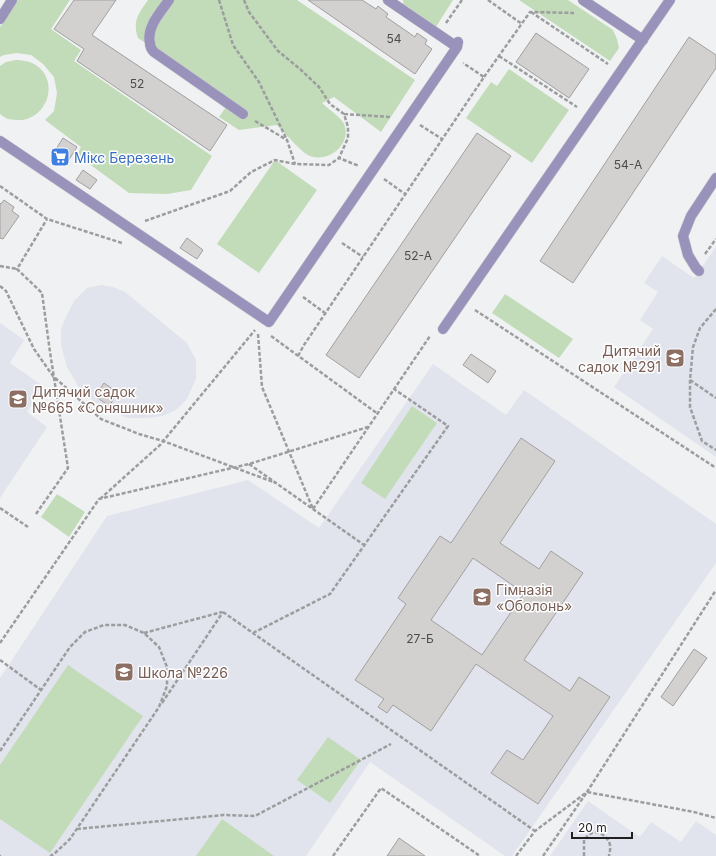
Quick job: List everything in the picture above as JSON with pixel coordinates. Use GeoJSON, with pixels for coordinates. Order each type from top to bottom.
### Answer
{"type":"FeatureCollection","features":[{"type":"Feature","properties":{"kind":"lane"},"geometry":{"type":"LineString","coordinates":[[0,19],[12,0]]}},
{"type":"Feature","properties":{"kind":"lane"},"geometry":{"type":"LineString","coordinates":[[169,0],[153,24],[149,34],[150,44],[154,52],[243,114]]}},
{"type":"Feature","properties":{"kind":"lane"},"geometry":{"type":"LineString","coordinates":[[0,141],[124,226],[269,322],[455,48],[388,0]]}},
{"type":"Feature","properties":{"kind":"lane"},"geometry":{"type":"LineString","coordinates":[[583,0],[643,40]]}},
{"type":"Feature","properties":{"kind":"lane"},"geometry":{"type":"LineString","coordinates":[[443,329],[670,0]]}},
{"type":"Feature","properties":{"kind":"lane"},"geometry":{"type":"LineString","coordinates":[[699,271],[688,255],[683,236],[691,216],[716,178]]}},
{"type":"Feature","properties":{"kind":"path"},"geometry":{"type":"LineString","coordinates":[[219,0],[233,45],[259,82],[287,140]]}},
{"type":"Feature","properties":{"kind":"path"},"geometry":{"type":"LineString","coordinates":[[244,0],[249,12],[278,51],[319,87],[330,104],[344,114],[408,118],[442,140]]}},
{"type":"Feature","properties":{"kind":"path"},"geometry":{"type":"LineString","coordinates":[[488,0],[522,24]]}},
{"type":"Feature","properties":{"kind":"path"},"geometry":{"type":"LineString","coordinates":[[298,356],[325,313],[484,77],[530,12]]}},
{"type":"Feature","properties":{"kind":"path"},"geometry":{"type":"LineString","coordinates":[[530,12],[575,13]]}},
{"type":"Feature","properties":{"kind":"path"},"geometry":{"type":"LineString","coordinates":[[530,12],[612,67]]}},
{"type":"Feature","properties":{"kind":"path"},"geometry":{"type":"LineString","coordinates":[[455,48],[484,77]]}},
{"type":"Feature","properties":{"kind":"path"},"geometry":{"type":"LineString","coordinates":[[499,56],[582,110]]}},
{"type":"Feature","properties":{"kind":"path"},"geometry":{"type":"LineString","coordinates":[[124,226],[140,222],[230,191],[250,172],[275,160],[295,164],[329,165],[339,158],[348,138],[348,126],[344,114]]}},
{"type":"Feature","properties":{"kind":"path"},"geometry":{"type":"LineString","coordinates":[[339,158],[372,171],[406,194]]}},
{"type":"Feature","properties":{"kind":"path"},"geometry":{"type":"LineString","coordinates":[[0,186],[47,219],[123,243]]}},
{"type":"Feature","properties":{"kind":"path"},"geometry":{"type":"LineString","coordinates":[[16,269],[47,219]]}},
{"type":"Feature","properties":{"kind":"path"},"geometry":{"type":"LineString","coordinates":[[329,234],[363,257]]}},
{"type":"Feature","properties":{"kind":"path"},"geometry":{"type":"LineString","coordinates":[[0,266],[16,269],[42,293],[53,376],[68,468],[36,514]]}},
{"type":"Feature","properties":{"kind":"path"},"geometry":{"type":"LineString","coordinates":[[0,286],[6,291],[34,349],[53,376],[101,419],[276,483]]}},
{"type":"Feature","properties":{"kind":"path"},"geometry":{"type":"LineString","coordinates":[[291,289],[325,313]]}},
{"type":"Feature","properties":{"kind":"path"},"geometry":{"type":"LineString","coordinates":[[463,302],[716,468]]}},
{"type":"Feature","properties":{"kind":"path"},"geometry":{"type":"LineString","coordinates":[[716,309],[700,328],[693,347],[690,380],[690,407],[702,441],[716,450]]}},
{"type":"Feature","properties":{"kind":"path"},"geometry":{"type":"LineString","coordinates":[[0,643],[99,499],[163,441],[258,327],[262,387],[313,509]]}},
{"type":"Feature","properties":{"kind":"path"},"geometry":{"type":"LineString","coordinates":[[270,335],[378,414]]}},
{"type":"Feature","properties":{"kind":"path"},"geometry":{"type":"LineString","coordinates":[[690,380],[716,398]]}},
{"type":"Feature","properties":{"kind":"path"},"geometry":{"type":"LineString","coordinates":[[253,633],[330,594],[448,426],[394,389]]}},
{"type":"Feature","properties":{"kind":"path"},"geometry":{"type":"LineString","coordinates":[[99,499],[249,464],[369,427]]}},
{"type":"Feature","properties":{"kind":"path"},"geometry":{"type":"LineString","coordinates":[[249,464],[364,545]]}},
{"type":"Feature","properties":{"kind":"path"},"geometry":{"type":"LineString","coordinates":[[0,508],[28,527]]}},
{"type":"Feature","properties":{"kind":"path"},"geometry":{"type":"LineString","coordinates":[[543,856],[587,792],[716,590]]}},
{"type":"Feature","properties":{"kind":"path"},"geometry":{"type":"LineString","coordinates":[[50,856],[70,840],[223,612]]}},
{"type":"Feature","properties":{"kind":"path"},"geometry":{"type":"LineString","coordinates":[[144,633],[223,612],[535,831]]}},
{"type":"Feature","properties":{"kind":"path"},"geometry":{"type":"LineString","coordinates":[[0,751],[70,647],[85,632],[104,625],[125,625],[144,633],[159,647],[167,667],[167,686],[159,707]]}},
{"type":"Feature","properties":{"kind":"path"},"geometry":{"type":"LineString","coordinates":[[0,660],[41,690]]}},
{"type":"Feature","properties":{"kind":"path"},"geometry":{"type":"LineString","coordinates":[[76,830],[224,815],[255,816],[391,744]]}},
{"type":"Feature","properties":{"kind":"path"},"geometry":{"type":"LineString","coordinates":[[333,856],[381,788],[480,856]]}},
{"type":"Feature","properties":{"kind":"path"},"geometry":{"type":"LineString","coordinates":[[516,856],[535,831],[587,792],[694,812],[716,818]]}},
{"type":"Feature","properties":{"kind":"path"},"geometry":{"type":"LineString","coordinates":[[584,856],[584,839],[590,833],[597,832],[604,836],[609,842],[611,849],[608,856]]}},
{"type":"Feature","properties":{"kind":"shaded area","name":"Дитячий садок №291"},"geometry":{"type":"Polygon","coordinates":[[[716,247],[716,457],[614,387],[653,329],[640,320],[658,292],[644,283],[662,256],[694,278],[716,247]]]}},
{"type":"Feature","properties":{"kind":"shaded area"},"geometry":{"type":"Polygon","coordinates":[[[101,285],[113,287],[125,292],[187,343],[196,360],[196,379],[187,399],[176,410],[162,416],[128,418],[110,411],[93,401],[78,386],[67,367],[61,346],[61,329],[74,301],[87,288],[101,285]]]}},
{"type":"Feature","properties":{"kind":"shaded area","name":"Дитячий садок №665 «Соняшник»"},"geometry":{"type":"Polygon","coordinates":[[[0,323],[24,340],[10,363],[43,386],[27,412],[47,427],[0,498],[0,323]]]}},
{"type":"Feature","properties":{"kind":"shaded area","name":"Гімназія «Оболонь»"},"geometry":{"type":"Polygon","coordinates":[[[433,364],[506,415],[524,390],[716,524],[716,563],[512,856],[505,856],[370,762],[306,856],[0,856],[0,678],[107,516],[248,480],[319,528],[433,364]]]}},
{"type":"Feature","properties":{"kind":"shaded area"},"geometry":{"type":"Polygon","coordinates":[[[588,801],[640,837],[651,822],[681,842],[696,821],[716,835],[716,856],[550,856],[588,801]]]}},
{"type":"Feature","properties":{"kind":"green space"},"geometry":{"type":"Polygon","coordinates":[[[18,0],[70,0],[51,29],[81,50],[74,61],[212,156],[191,190],[167,194],[129,193],[77,155],[81,147],[45,120],[54,111],[57,93],[54,77],[43,64],[31,55],[17,53],[0,57],[0,27],[18,0]]]}},
{"type":"Feature","properties":{"kind":"green space"},"geometry":{"type":"Polygon","coordinates":[[[148,0],[297,0],[415,80],[381,132],[334,97],[322,103],[343,122],[346,131],[345,138],[342,145],[331,154],[324,157],[310,156],[298,147],[277,125],[239,130],[219,117],[230,101],[138,38],[136,32],[137,18],[148,0]]]}},
{"type":"Feature","properties":{"kind":"green space"},"geometry":{"type":"Polygon","coordinates":[[[403,0],[453,0],[434,30],[404,9],[403,0]]]}},
{"type":"Feature","properties":{"kind":"green space"},"geometry":{"type":"Polygon","coordinates":[[[519,0],[568,0],[613,30],[619,48],[610,61],[519,0]]]}},
{"type":"Feature","properties":{"kind":"green space"},"geometry":{"type":"Polygon","coordinates":[[[16,60],[32,63],[42,70],[46,77],[48,86],[48,95],[40,111],[23,120],[8,119],[0,114],[0,66],[6,62],[16,60]]]}},
{"type":"Feature","properties":{"kind":"green space"},"geometry":{"type":"Polygon","coordinates":[[[509,69],[569,110],[532,163],[466,118],[491,82],[497,86],[509,69]]]}},
{"type":"Feature","properties":{"kind":"green space"},"geometry":{"type":"Polygon","coordinates":[[[275,160],[317,190],[259,273],[217,244],[275,160]]]}},
{"type":"Feature","properties":{"kind":"green space"},"geometry":{"type":"Polygon","coordinates":[[[505,294],[573,339],[559,358],[492,313],[505,294]]]}},
{"type":"Feature","properties":{"kind":"green space"},"geometry":{"type":"Polygon","coordinates":[[[412,406],[437,423],[385,499],[361,483],[412,406]]]}},
{"type":"Feature","properties":{"kind":"green space"},"geometry":{"type":"Polygon","coordinates":[[[57,494],[85,512],[69,537],[41,517],[57,494]]]}},
{"type":"Feature","properties":{"kind":"green space"},"geometry":{"type":"Polygon","coordinates":[[[68,665],[143,716],[50,853],[0,819],[0,765],[68,665]]]}},
{"type":"Feature","properties":{"kind":"green space"},"geometry":{"type":"Polygon","coordinates":[[[328,737],[361,760],[330,803],[297,780],[328,737]]]}},
{"type":"Feature","properties":{"kind":"green space"},"geometry":{"type":"Polygon","coordinates":[[[222,819],[274,856],[196,856],[222,819]]]}},
{"type":"Feature","properties":{"kind":"building"},"geometry":{"type":"Polygon","coordinates":[[[74,0],[116,0],[92,35],[227,125],[210,151],[77,61],[84,49],[54,29],[74,0]]]}},
{"type":"Feature","properties":{"kind":"building"},"geometry":{"type":"Polygon","coordinates":[[[308,0],[362,0],[376,9],[378,6],[388,14],[386,17],[415,37],[417,33],[427,40],[425,44],[432,49],[415,74],[308,0]]]}},
{"type":"Feature","properties":{"kind":"building"},"geometry":{"type":"Polygon","coordinates":[[[536,33],[589,69],[569,98],[516,62],[536,33]]]}},
{"type":"Feature","properties":{"kind":"building"},"geometry":{"type":"Polygon","coordinates":[[[689,37],[716,55],[716,68],[573,283],[540,261],[689,37]]]}},
{"type":"Feature","properties":{"kind":"building"},"geometry":{"type":"Polygon","coordinates":[[[477,133],[511,156],[359,378],[326,355],[477,133]]]}},
{"type":"Feature","properties":{"kind":"building"},"geometry":{"type":"Polygon","coordinates":[[[63,138],[77,147],[65,166],[51,157],[63,138]]]}},
{"type":"Feature","properties":{"kind":"building"},"geometry":{"type":"Polygon","coordinates":[[[83,170],[97,180],[90,189],[76,180],[83,170]]]}},
{"type":"Feature","properties":{"kind":"building"},"geometry":{"type":"Polygon","coordinates":[[[4,200],[14,207],[12,211],[19,216],[3,239],[0,238],[0,203],[1,204],[4,200]]]}},
{"type":"Feature","properties":{"kind":"building"},"geometry":{"type":"Polygon","coordinates":[[[187,238],[203,250],[197,259],[180,248],[187,238]]]}},
{"type":"Feature","properties":{"kind":"building"},"geometry":{"type":"Polygon","coordinates":[[[471,354],[496,371],[488,383],[463,365],[471,354]]]}},
{"type":"Feature","properties":{"kind":"building"},"geometry":{"type":"Polygon","coordinates":[[[104,383],[118,393],[109,406],[95,396],[104,383]]]}},
{"type":"Feature","properties":{"kind":"building"},"geometry":{"type":"Polygon","coordinates":[[[521,438],[555,461],[500,543],[539,569],[551,551],[583,573],[524,660],[570,691],[579,677],[610,697],[538,804],[491,773],[507,750],[523,760],[553,716],[476,664],[431,731],[393,705],[387,713],[378,707],[384,699],[355,680],[406,604],[398,598],[440,536],[451,543],[521,438]],[[473,558],[431,620],[482,655],[524,593],[473,558]]]}},
{"type":"Feature","properties":{"kind":"building"},"geometry":{"type":"Polygon","coordinates":[[[694,649],[707,658],[673,706],[661,697],[694,649]]]}},
{"type":"Feature","properties":{"kind":"building"},"geometry":{"type":"Polygon","coordinates":[[[399,838],[425,856],[387,856],[399,838]]]}},
{"type":"Feature","properties":{"kind":"place","name":"Мікс Березень"},"geometry":{"type":"Point","coordinates":[60,157]}},
{"type":"Feature","properties":{"kind":"place","name":"Дитячий садок №291"},"geometry":{"type":"Point","coordinates":[675,358]}},
{"type":"Feature","properties":{"kind":"place","name":"Дитячий садок №665 «Соняшник»"},"geometry":{"type":"Point","coordinates":[18,399]}},
{"type":"Feature","properties":{"kind":"place","name":"Гімназія «Оболонь»"},"geometry":{"type":"Point","coordinates":[482,597]}},
{"type":"Feature","properties":{"kind":"place","name":"Школа №226"},"geometry":{"type":"Point","coordinates":[124,672]}}]}
